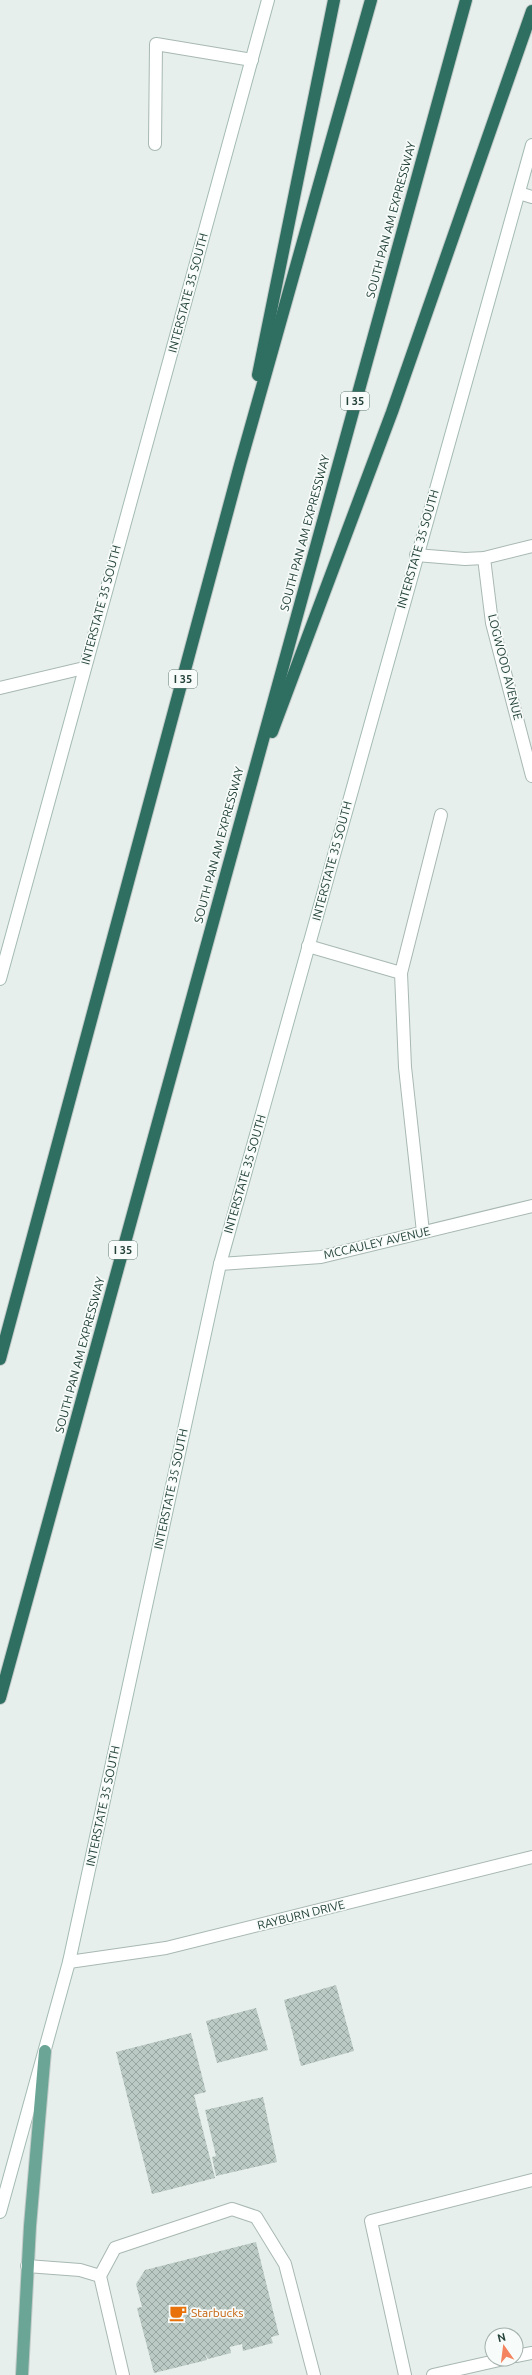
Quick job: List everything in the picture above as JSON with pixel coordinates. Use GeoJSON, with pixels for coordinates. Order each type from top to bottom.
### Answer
{"type":"FeatureCollection","features":[{"type":"Feature","properties":{"kind":"highway"},"geometry":{"type":"LineString","coordinates":[[240,465],[334,0]]}},
{"type":"Feature","properties":{"kind":"highway","name":"I 35"},"geometry":{"type":"LineString","coordinates":[[0,1359],[240,465],[370,0]]}},
{"type":"Feature","properties":{"kind":"highway","name":"SOUTH PAN AM EXPRESSWAY"},"geometry":{"type":"LineString","coordinates":[[0,1698],[466,0]]}},
{"type":"Feature","properties":{"kind":"highway"},"geometry":{"type":"LineString","coordinates":[[245,802],[392,412],[532,11]]}},
{"type":"Feature","properties":{"kind":"main road","name":"INTERSTATE 35 SOUTH"},"geometry":{"type":"LineString","coordinates":[[0,979],[268,0]]}},
{"type":"Feature","properties":{"kind":"main road"},"geometry":{"type":"LineString","coordinates":[[156,144],[156,44],[252,60]]}},
{"type":"Feature","properties":{"kind":"main road","name":"INTERSTATE 35 SOUTH"},"geometry":{"type":"LineString","coordinates":[[0,2212],[69,1962],[220,1264],[416,555],[532,145]]}},
{"type":"Feature","properties":{"kind":"main road"},"geometry":{"type":"LineString","coordinates":[[518,193],[532,197]]}},
{"type":"Feature","properties":{"kind":"main road"},"geometry":{"type":"LineString","coordinates":[[416,555],[465,559],[484,558],[532,546]]}},
{"type":"Feature","properties":{"kind":"main road","name":"LOGWOOD AVENUE"},"geometry":{"type":"LineString","coordinates":[[484,558],[492,623],[532,776]]}},
{"type":"Feature","properties":{"kind":"main road"},"geometry":{"type":"LineString","coordinates":[[0,688],[84,668]]}},
{"type":"Feature","properties":{"kind":"main road"},"geometry":{"type":"LineString","coordinates":[[423,1232],[405,1067],[401,973],[441,815]]}},
{"type":"Feature","properties":{"kind":"main road"},"geometry":{"type":"LineString","coordinates":[[308,946],[401,973]]}},
{"type":"Feature","properties":{"kind":"main road","name":"MCCAULEY AVENUE"},"geometry":{"type":"LineString","coordinates":[[220,1264],[321,1257],[532,1206]]}},
{"type":"Feature","properties":{"kind":"main road","name":"RAYBURN DRIVE"},"geometry":{"type":"LineString","coordinates":[[69,1962],[166,1948],[532,1857]]}},
{"type":"Feature","properties":{"kind":"main road"},"geometry":{"type":"LineString","coordinates":[[22,2375],[27,2266],[45,2051]]}},
{"type":"Feature","properties":{"kind":"main road"},"geometry":{"type":"LineString","coordinates":[[405,2375],[371,2221],[532,2180]]}},
{"type":"Feature","properties":{"kind":"main road"},"geometry":{"type":"LineString","coordinates":[[123,2375],[100,2276],[115,2248],[232,2209],[256,2218],[285,2264],[314,2375]]}},
{"type":"Feature","properties":{"kind":"main road"},"geometry":{"type":"LineString","coordinates":[[27,2266],[80,2270],[100,2276]]}},
{"type":"Feature","properties":{"kind":"main road"},"geometry":{"type":"LineString","coordinates":[[433,2375],[484,2364]]}},
{"type":"Feature","properties":{"kind":"building"},"geometry":{"type":"Polygon","coordinates":[[[336,1985],[354,2051],[301,2066],[284,2000],[336,1985]]]}},
{"type":"Feature","properties":{"kind":"building"},"geometry":{"type":"Polygon","coordinates":[[[256,2008],[268,2050],[217,2063],[206,2021],[256,2008]]]}},
{"type":"Feature","properties":{"kind":"building"},"geometry":{"type":"Polygon","coordinates":[[[191,2033],[206,2092],[194,2095],[215,2178],[152,2194],[116,2052],[191,2033]]]}},
{"type":"Feature","properties":{"kind":"building"},"geometry":{"type":"Polygon","coordinates":[[[263,2097],[277,2162],[216,2176],[212,2157],[216,2156],[205,2110],[263,2097]]]}},
{"type":"Feature","properties":{"kind":"building"},"geometry":{"type":"Polygon","coordinates":[[[256,2242],[279,2335],[271,2337],[273,2343],[243,2351],[242,2344],[230,2347],[231,2353],[208,2359],[205,2353],[207,2360],[154,2373],[137,2308],[142,2307],[136,2284],[145,2270],[256,2242]]]}},
{"type":"Feature","properties":{"kind":"place","name":"Starbucks"},"geometry":{"type":"Point","coordinates":[178,2313]}}]}
